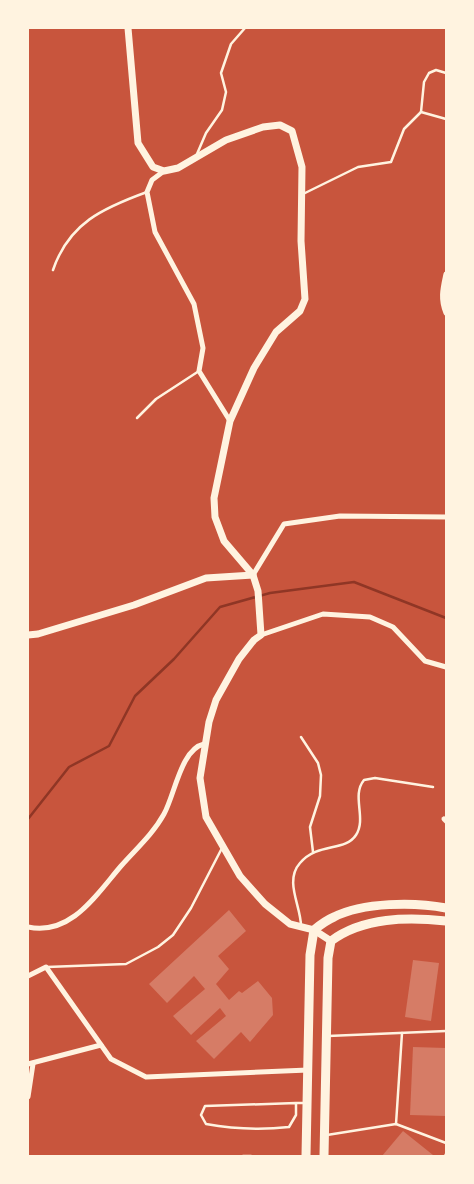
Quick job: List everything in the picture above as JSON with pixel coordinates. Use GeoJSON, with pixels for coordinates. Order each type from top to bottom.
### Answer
{"type":"FeatureCollection","features":[{"type":"Feature","properties":{"kind":"main road"},"geometry":{"type":"LineString","coordinates":[[306,1156],[310,955],[314,930],[334,916],[359,909],[402,904],[446,908]]}},
{"type":"Feature","properties":{"kind":"main road"},"geometry":{"type":"LineString","coordinates":[[324,1156],[328,958],[331,941],[343,932],[388,920],[414,917],[446,922]]}},
{"type":"Feature","properties":{"kind":"street"},"geometry":{"type":"LineString","coordinates":[[128,28],[138,142],[153,167],[164,171]]}},
{"type":"Feature","properties":{"kind":"street"},"geometry":{"type":"LineString","coordinates":[[230,421],[199,371],[203,348],[194,304],[155,232],[147,192],[152,180],[164,171],[178,168],[226,140],[263,127],[280,125],[292,131],[302,167],[301,241],[306,299],[300,311],[276,332],[254,368],[230,421],[214,498],[215,517],[224,541],[253,574],[258,591],[261,635]]}},
{"type":"Feature","properties":{"kind":"street"},"geometry":{"type":"LineString","coordinates":[[446,274],[442,291],[442,304],[446,313]]}},
{"type":"Feature","properties":{"kind":"street"},"geometry":{"type":"LineString","coordinates":[[253,574],[284,524],[340,516],[446,517]]}},
{"type":"Feature","properties":{"kind":"street"},"geometry":{"type":"LineString","coordinates":[[28,635],[38,634],[134,605],[206,578],[253,574]]}},
{"type":"Feature","properties":{"kind":"street"},"geometry":{"type":"LineString","coordinates":[[331,941],[314,930],[290,924],[265,904],[240,876],[206,817],[200,778],[204,744],[216,700],[239,659],[254,640],[261,635],[324,614],[370,617],[393,628],[413,651],[425,661],[446,667]]}},
{"type":"Feature","properties":{"kind":"street"},"geometry":{"type":"LineString","coordinates":[[28,927],[46,928],[59,925],[78,914],[96,898],[157,825],[174,794],[187,756],[194,748],[204,744]]}},
{"type":"Feature","properties":{"kind":"street"},"geometry":{"type":"LineString","coordinates":[[28,976],[46,967],[111,1059],[146,1077],[308,1070]]}},
{"type":"Feature","properties":{"kind":"street"},"geometry":{"type":"LineString","coordinates":[[28,1097],[30,1064],[101,1045]]}},
{"type":"Feature","properties":{"kind":"lane"},"geometry":{"type":"LineString","coordinates":[[196,158],[206,133],[222,110],[226,92],[221,73],[231,44],[244,28]]}},
{"type":"Feature","properties":{"kind":"lane"},"geometry":{"type":"LineString","coordinates":[[302,194],[358,167],[391,162],[404,129],[421,112],[424,82],[429,73],[436,70],[446,73]]}},
{"type":"Feature","properties":{"kind":"lane"},"geometry":{"type":"LineString","coordinates":[[421,112],[446,119]]}},
{"type":"Feature","properties":{"kind":"lane"},"geometry":{"type":"LineString","coordinates":[[54,270],[59,253],[74,231],[109,206],[147,192]]}},
{"type":"Feature","properties":{"kind":"lane"},"geometry":{"type":"LineString","coordinates":[[137,418],[156,399],[199,371]]}},
{"type":"Feature","properties":{"kind":"lane"},"geometry":{"type":"LineString","coordinates":[[301,737],[318,763],[321,775],[320,796],[310,827],[313,852]]}},
{"type":"Feature","properties":{"kind":"lane"},"geometry":{"type":"LineString","coordinates":[[301,926],[293,876],[298,864],[313,852],[346,844],[355,836],[361,817],[359,791],[362,783],[366,779],[375,778],[405,781],[433,787]]}},
{"type":"Feature","properties":{"kind":"lane"},"geometry":{"type":"LineString","coordinates":[[46,967],[126,964],[158,947],[172,935],[191,908],[223,847]]}},
{"type":"Feature","properties":{"kind":"lane"},"geometry":{"type":"LineString","coordinates":[[326,1036],[446,1031]]}},
{"type":"Feature","properties":{"kind":"lane"},"geometry":{"type":"LineString","coordinates":[[396,1124],[402,1033]]}},
{"type":"Feature","properties":{"kind":"lane"},"geometry":{"type":"LineString","coordinates":[[296,1103],[296,1115],[289,1127],[255,1130],[226,1128],[206,1124],[201,1115],[205,1106],[296,1103],[308,1103]]}},
{"type":"Feature","properties":{"kind":"lane"},"geometry":{"type":"LineString","coordinates":[[325,1135],[396,1124],[446,1143]]}},
{"type":"Feature","properties":{"kind":"lane"},"geometry":{"type":"LineString","coordinates":[[243,1156],[251,1156]]}},
{"type":"Feature","properties":{"kind":"building"},"geometry":{"type":"Polygon","coordinates":[[[229,910],[246,931],[218,956],[229,969],[216,984],[229,1000],[239,991],[242,993],[258,981],[272,998],[273,1015],[250,1042],[241,1032],[214,1059],[196,1041],[226,1016],[220,1008],[191,1035],[173,1016],[205,989],[194,976],[167,1003],[149,984],[229,910]]]}},
{"type":"Feature","properties":{"kind":"building"},"geometry":{"type":"Polygon","coordinates":[[[413,960],[439,963],[431,1021],[405,1017],[413,960]]]}},
{"type":"Feature","properties":{"kind":"building"},"geometry":{"type":"Polygon","coordinates":[[[413,1047],[446,1048],[446,1116],[410,1115],[413,1047]]]}},
{"type":"Feature","properties":{"kind":"building"},"geometry":{"type":"Polygon","coordinates":[[[403,1131],[433,1155],[382,1156],[403,1131]]]}},
{"type":"Feature","properties":{"kind":"waterway"},"geometry":{"type":"LineString","coordinates":[[28,819],[69,767],[109,746],[135,696],[174,659],[220,607],[270,593],[354,582],[446,618]]}}]}
